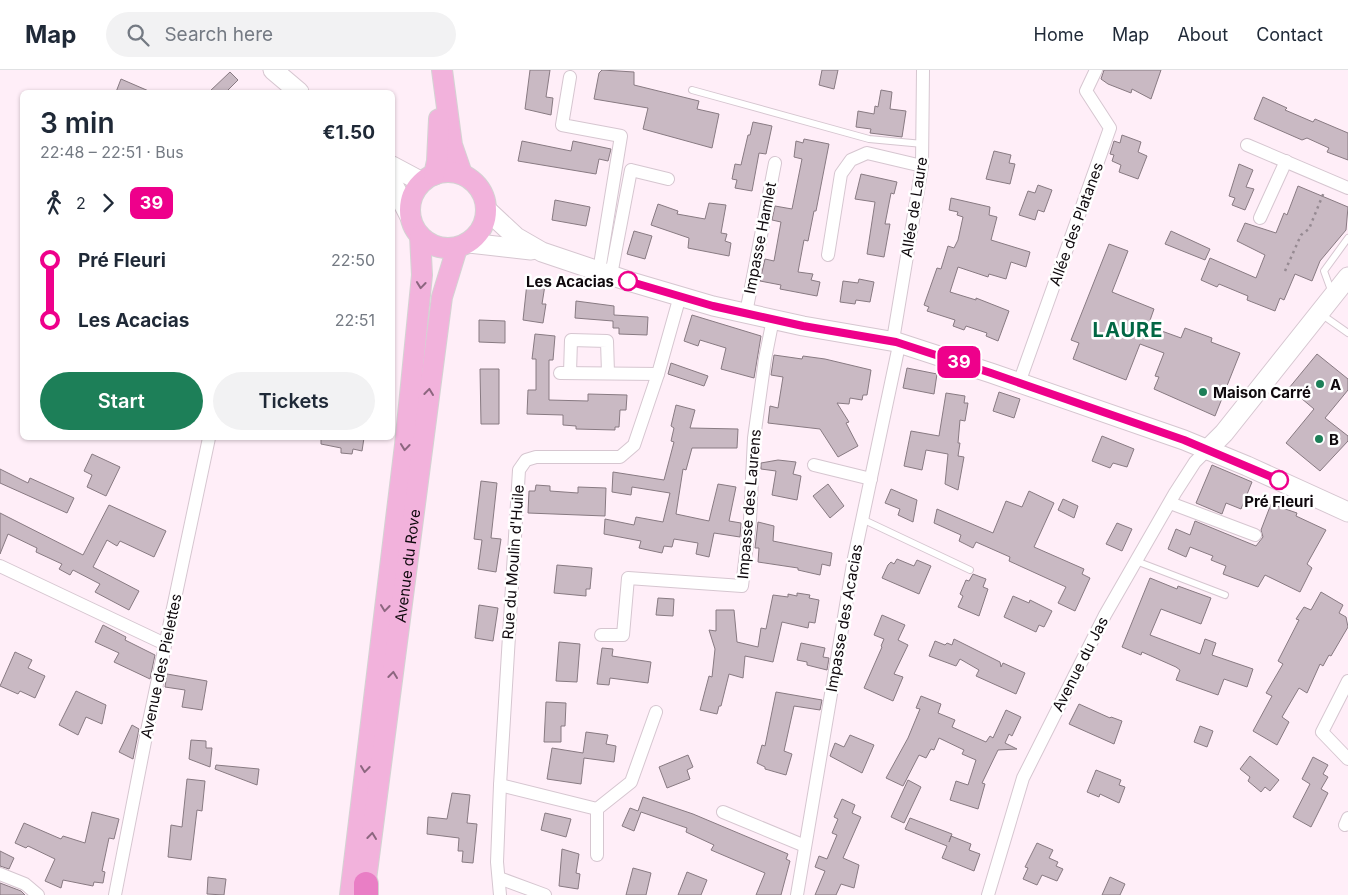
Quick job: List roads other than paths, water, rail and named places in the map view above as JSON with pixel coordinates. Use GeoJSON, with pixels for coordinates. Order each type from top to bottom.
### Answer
{"type":"FeatureCollection","features":[{"type":"Feature","properties":{"kind":"main road"},"geometry":{"type":"LineString","coordinates":[[442,70],[452,145],[462,174]]}},
{"type":"Feature","properties":{"kind":"main road"},"geometry":{"type":"LineString","coordinates":[[361,892],[422,275],[420,236],[410,217],[410,204],[414,192],[428,178],[437,160],[442,70]]}},
{"type":"Feature","properties":{"kind":"main road"},"geometry":{"type":"LineString","coordinates":[[420,236],[431,244],[444,248],[463,245],[478,235],[484,225],[487,210],[483,195],[474,182],[462,174],[447,172],[428,178]]}},
{"type":"Feature","properties":{"kind":"main road","name":"Avenue du Rove"},"geometry":{"type":"LineString","coordinates":[[361,892],[441,307],[463,245]]}},
{"type":"Feature","properties":{"kind":"street"},"geometry":{"type":"LineString","coordinates":[[273,70],[293,90]]}},
{"type":"Feature","properties":{"kind":"street","name":"Allée de Laure"},"geometry":{"type":"LineString","coordinates":[[896,342],[894,334],[922,166],[923,70]]}},
{"type":"Feature","properties":{"kind":"street","name":"Allée des Platanes"},"geometry":{"type":"LineString","coordinates":[[1020,383],[1110,128],[1086,90],[1096,70]]}},
{"type":"Feature","properties":{"kind":"street"},"geometry":{"type":"LineString","coordinates":[[570,77],[562,125],[621,136],[605,273]]}},
{"type":"Feature","properties":{"kind":"street"},"geometry":{"type":"LineString","coordinates":[[1247,145],[1348,188]]}},
{"type":"Feature","properties":{"kind":"street"},"geometry":{"type":"LineString","coordinates":[[828,255],[841,174],[851,160],[867,153],[922,166]]}},
{"type":"Feature","properties":{"kind":"street"},"geometry":{"type":"LineString","coordinates":[[1260,218],[1286,161]]}},
{"type":"Feature","properties":{"kind":"street","name":"Impasse Hamlet"},"geometry":{"type":"LineString","coordinates":[[746,313],[775,163]]}},
{"type":"Feature","properties":{"kind":"street"},"geometry":{"type":"LineString","coordinates":[[395,167],[428,178]]}},
{"type":"Feature","properties":{"kind":"street"},"geometry":{"type":"LineString","coordinates":[[605,273],[631,170],[668,179]]}},
{"type":"Feature","properties":{"kind":"street"},"geometry":{"type":"LineString","coordinates":[[395,188],[410,217]]}},
{"type":"Feature","properties":{"kind":"street"},"geometry":{"type":"LineString","coordinates":[[487,210],[516,237],[542,252],[680,296],[746,313],[896,342],[1020,383],[1207,450],[1348,512]]}},
{"type":"Feature","properties":{"kind":"street"},"geometry":{"type":"LineString","coordinates":[[463,245],[542,252]]}},
{"type":"Feature","properties":{"kind":"street"},"geometry":{"type":"LineString","coordinates":[[1207,450],[1224,433],[1348,278]]}},
{"type":"Feature","properties":{"kind":"street","name":"Rue du Moulin d'Huile"},"geometry":{"type":"LineString","coordinates":[[500,895],[497,862],[500,785],[519,470],[526,460],[536,457],[620,457],[634,445],[658,374],[680,296]]}},
{"type":"Feature","properties":{"kind":"street","name":"Impasse des Laurens"},"geometry":{"type":"LineString","coordinates":[[601,636],[623,635],[628,578],[742,586],[750,520],[754,438],[765,359],[773,319]]}},
{"type":"Feature","properties":{"kind":"street"},"geometry":{"type":"LineString","coordinates":[[608,373],[607,341],[571,340],[565,373],[658,374]]}},
{"type":"Feature","properties":{"kind":"street","name":"Impasse des Acacias"},"geometry":{"type":"LineString","coordinates":[[797,895],[862,519],[898,350],[896,342]]}},
{"type":"Feature","properties":{"kind":"street","name":"Avenue des Pielettes"},"geometry":{"type":"LineString","coordinates":[[115,895],[165,644],[209,440]]}},
{"type":"Feature","properties":{"kind":"street","name":"Avenue du Jas"},"geometry":{"type":"LineString","coordinates":[[988,895],[1023,778],[1105,615],[1195,462],[1207,450]]}},
{"type":"Feature","properties":{"kind":"street"},"geometry":{"type":"LineString","coordinates":[[814,465],[871,479]]}},
{"type":"Feature","properties":{"kind":"street"},"geometry":{"type":"LineString","coordinates":[[1170,503],[1255,535]]}},
{"type":"Feature","properties":{"kind":"street"},"geometry":{"type":"LineString","coordinates":[[0,566],[165,644]]}},
{"type":"Feature","properties":{"kind":"street"},"geometry":{"type":"LineString","coordinates":[[1348,682],[1322,732],[1348,759]]}},
{"type":"Feature","properties":{"kind":"street"},"geometry":{"type":"LineString","coordinates":[[596,810],[631,782],[656,712]]}},
{"type":"Feature","properties":{"kind":"street"},"geometry":{"type":"LineString","coordinates":[[500,785],[596,810]]}},
{"type":"Feature","properties":{"kind":"street"},"geometry":{"type":"LineString","coordinates":[[596,810],[598,855]]}},
{"type":"Feature","properties":{"kind":"street"},"geometry":{"type":"LineString","coordinates":[[723,812],[805,846]]}},
{"type":"Feature","properties":{"kind":"street"},"geometry":{"type":"LineString","coordinates":[[0,874],[25,884],[38,895]]}},
{"type":"Feature","properties":{"kind":"street"},"geometry":{"type":"LineString","coordinates":[[499,878],[545,895]]}},
{"type":"Feature","properties":{"kind":"lane"},"geometry":{"type":"LineString","coordinates":[[692,90],[869,139],[923,144]]}},
{"type":"Feature","properties":{"kind":"lane"},"geometry":{"type":"LineString","coordinates":[[1333,296],[1324,271],[1348,238]]}},
{"type":"Feature","properties":{"kind":"lane"},"geometry":{"type":"LineString","coordinates":[[1320,313],[1348,333]]}},
{"type":"Feature","properties":{"kind":"lane"},"geometry":{"type":"LineString","coordinates":[[862,519],[970,570]]}},
{"type":"Feature","properties":{"kind":"lane"},"geometry":{"type":"LineString","coordinates":[[1136,562],[1225,595]]}},
{"type":"Feature","properties":{"kind":"place","name":"Les Acacias"},"geometry":{"type":"Point","coordinates":[628,281]}},
{"type":"Feature","properties":{"kind":"place","name":"A"},"geometry":{"type":"Point","coordinates":[1320,384]}},
{"type":"Feature","properties":{"kind":"place","name":"Maison Carré"},"geometry":{"type":"Point","coordinates":[1203,392]}},
{"type":"Feature","properties":{"kind":"place","name":"B"},"geometry":{"type":"Point","coordinates":[1319,439]}},
{"type":"Feature","properties":{"kind":"place","name":"Pré Fleuri"},"geometry":{"type":"Point","coordinates":[1279,480]}},
{"type":"Feature","properties":{"kind":"district","name":"LAURE"},"geometry":{"type":"Point","coordinates":[1128,330]}}]}
